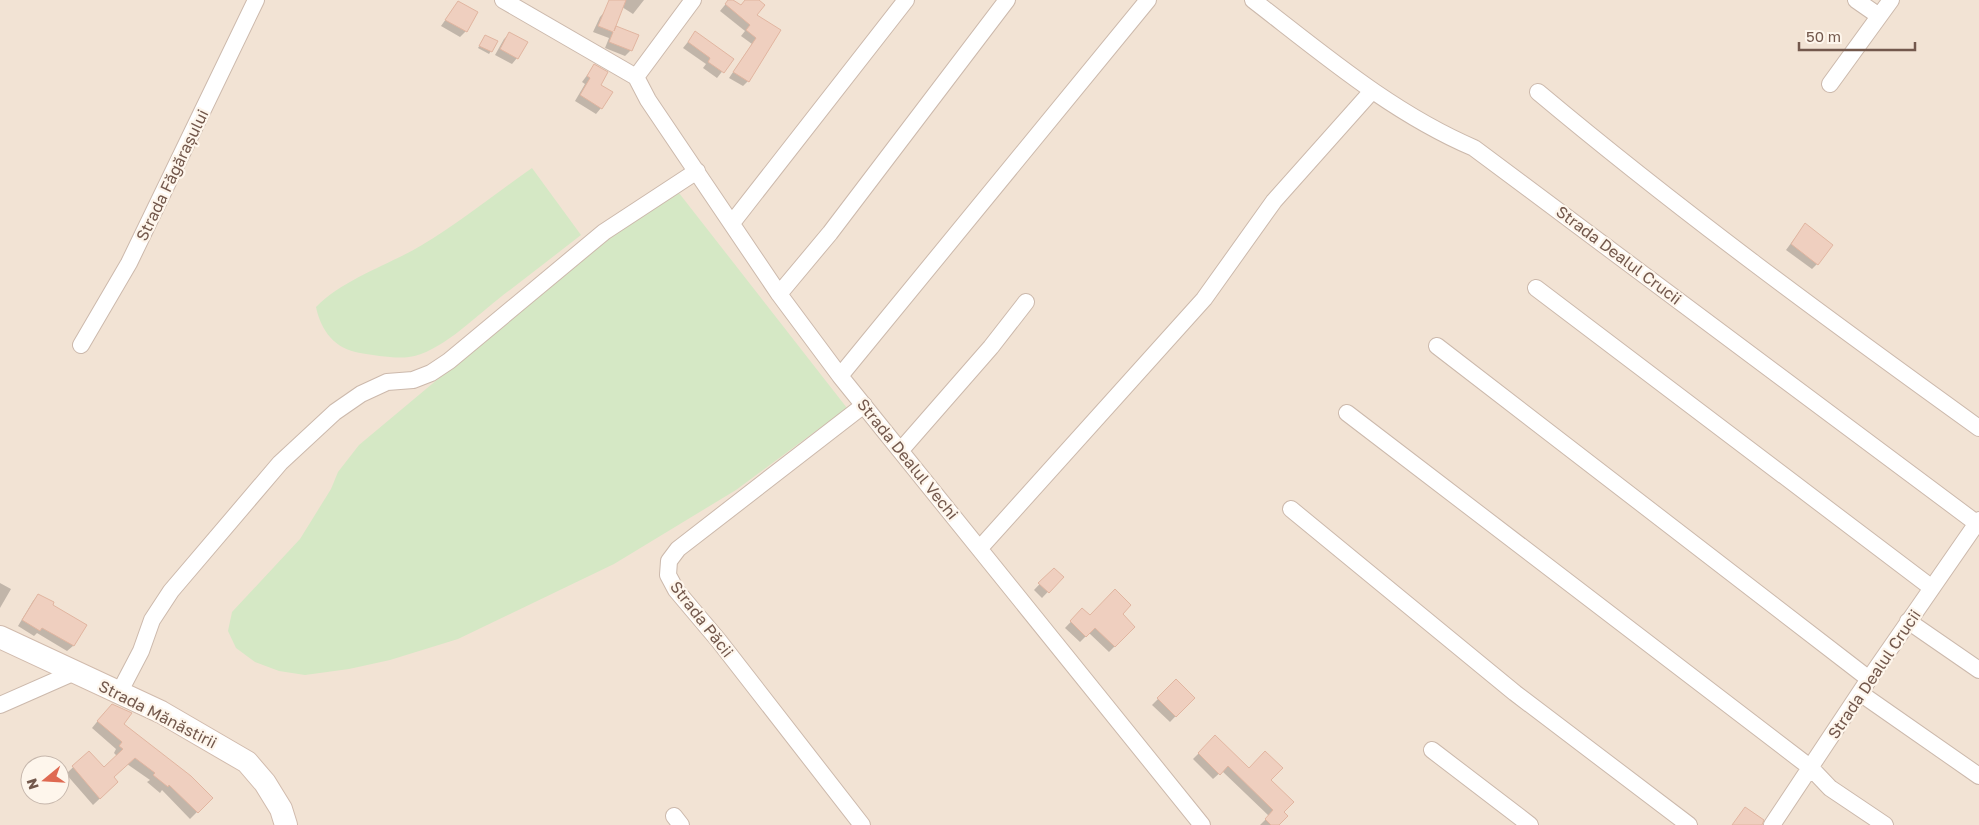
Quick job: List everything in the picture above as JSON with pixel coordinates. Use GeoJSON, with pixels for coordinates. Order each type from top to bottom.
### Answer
{"type":"FeatureCollection","features":[{"type":"Feature","properties":{"kind":"street","name":"Strada Făgărașului"},"geometry":{"type":"LineString","coordinates":[[81,345],[129,263],[256,0]]}},
{"type":"Feature","properties":{"kind":"street"},"geometry":{"type":"LineString","coordinates":[[503,0],[528,6],[636,77],[692,0]]}},
{"type":"Feature","properties":{"kind":"street"},"geometry":{"type":"LineString","coordinates":[[732,223],[906,0]]}},
{"type":"Feature","properties":{"kind":"street"},"geometry":{"type":"LineString","coordinates":[[780,294],[830,233],[1007,0]]}},
{"type":"Feature","properties":{"kind":"street"},"geometry":{"type":"LineString","coordinates":[[840,376],[1148,0]]}},
{"type":"Feature","properties":{"kind":"street","name":"Strada Dealul Crucii"},"geometry":{"type":"LineString","coordinates":[[1253,0],[1372,91],[1441,134],[1474,148],[1978,523],[1869,678],[1772,825]]}},
{"type":"Feature","properties":{"kind":"street"},"geometry":{"type":"LineString","coordinates":[[1856,0],[1879,16]]}},
{"type":"Feature","properties":{"kind":"street"},"geometry":{"type":"LineString","coordinates":[[1830,84],[1890,0]]}},
{"type":"Feature","properties":{"kind":"street","name":"Strada Dealul Vechi"},"geometry":{"type":"LineString","coordinates":[[636,77],[648,100],[780,294],[840,376],[1202,825]]}},
{"type":"Feature","properties":{"kind":"street"},"geometry":{"type":"LineString","coordinates":[[980,548],[1204,299],[1274,202],[1372,91]]}},
{"type":"Feature","properties":{"kind":"street"},"geometry":{"type":"LineString","coordinates":[[1538,92],[1615,156],[1760,267],[1979,428]]}},
{"type":"Feature","properties":{"kind":"street"},"geometry":{"type":"LineString","coordinates":[[119,693],[141,650],[152,620],[171,591],[280,463],[335,412],[361,394],[387,382],[412,380],[432,372],[449,361],[604,232],[697,171]]}},
{"type":"Feature","properties":{"kind":"street"},"geometry":{"type":"LineString","coordinates":[[1536,288],[1932,588]]}},
{"type":"Feature","properties":{"kind":"street"},"geometry":{"type":"LineString","coordinates":[[901,450],[991,347],[1026,302]]}},
{"type":"Feature","properties":{"kind":"street"},"geometry":{"type":"LineString","coordinates":[[1437,346],[1869,678]]}},
{"type":"Feature","properties":{"kind":"street","name":"Strada Păcii"},"geometry":{"type":"LineString","coordinates":[[862,825],[719,641],[676,590],[668,575],[669,561],[678,550],[864,405]]}},
{"type":"Feature","properties":{"kind":"street"},"geometry":{"type":"LineString","coordinates":[[1347,413],[1811,768],[1830,788],[1885,825]]}},
{"type":"Feature","properties":{"kind":"street"},"geometry":{"type":"LineString","coordinates":[[1290,509],[1515,693],[1689,825]]}},
{"type":"Feature","properties":{"kind":"street"},"geometry":{"type":"LineString","coordinates":[[1908,621],[1979,670]]}},
{"type":"Feature","properties":{"kind":"street","name":"Strada Mănăstirii"},"geometry":{"type":"LineString","coordinates":[[0,637],[161,712],[247,762],[265,783],[281,809],[286,825]]}},
{"type":"Feature","properties":{"kind":"street"},"geometry":{"type":"LineString","coordinates":[[0,705],[75,672]]}},
{"type":"Feature","properties":{"kind":"street"},"geometry":{"type":"LineString","coordinates":[[1860,693],[1979,776]]}},
{"type":"Feature","properties":{"kind":"street"},"geometry":{"type":"LineString","coordinates":[[1432,750],[1530,825]]}},
{"type":"Feature","properties":{"kind":"shaded area"},"geometry":{"type":"Polygon","coordinates":[[[0,0],[1979,0],[1979,825],[0,825],[0,0]]]}},
{"type":"Feature","properties":{"kind":"green space"},"geometry":{"type":"Polygon","coordinates":[[[532,168],[581,235],[455,334],[432,349],[420,354],[397,358],[360,353],[343,347],[331,338],[321,324],[316,307],[327,297],[353,280],[409,253],[464,218],[532,168]]]}},
{"type":"Feature","properties":{"kind":"green space"},"geometry":{"type":"Polygon","coordinates":[[[679,193],[847,408],[736,490],[614,564],[458,639],[390,660],[349,669],[305,675],[279,671],[255,662],[236,648],[228,631],[232,612],[300,539],[331,489],[338,472],[359,445],[615,233],[679,193]]]}},
{"type":"Feature","properties":{"kind":"building"},"geometry":{"type":"Polygon","coordinates":[[[609,0],[626,0],[614,31],[616,26],[639,35],[632,51],[609,42],[613,32],[598,26],[609,0]]]}},
{"type":"Feature","properties":{"kind":"building"},"geometry":{"type":"Polygon","coordinates":[[[728,0],[733,0],[741,5],[745,0],[759,0],[765,5],[757,15],[781,30],[749,82],[733,72],[756,38],[746,30],[750,25],[725,4],[728,0]]]}},
{"type":"Feature","properties":{"kind":"building"},"geometry":{"type":"Polygon","coordinates":[[[458,1],[478,12],[467,32],[445,20],[458,1]]]}},
{"type":"Feature","properties":{"kind":"building"},"geometry":{"type":"Polygon","coordinates":[[[695,31],[734,59],[724,73],[708,62],[710,58],[688,42],[695,31]]]}},
{"type":"Feature","properties":{"kind":"building"},"geometry":{"type":"Polygon","coordinates":[[[509,32],[528,42],[518,59],[500,49],[509,32]]]}},
{"type":"Feature","properties":{"kind":"building"},"geometry":{"type":"Polygon","coordinates":[[[485,35],[498,41],[492,52],[479,46],[485,35]]]}},
{"type":"Feature","properties":{"kind":"building"},"geometry":{"type":"Polygon","coordinates":[[[594,64],[608,72],[601,85],[613,92],[602,109],[580,95],[590,78],[587,76],[594,64]]]}},
{"type":"Feature","properties":{"kind":"building"},"geometry":{"type":"Polygon","coordinates":[[[1805,223],[1833,245],[1818,265],[1791,244],[1805,223]]]}},
{"type":"Feature","properties":{"kind":"building"},"geometry":{"type":"Polygon","coordinates":[[[1054,568],[1064,577],[1049,593],[1038,583],[1054,568]]]}},
{"type":"Feature","properties":{"kind":"building"},"geometry":{"type":"Polygon","coordinates":[[[1115,589],[1131,605],[1123,614],[1135,627],[1115,647],[1095,628],[1086,637],[1070,621],[1082,608],[1090,615],[1115,589]]]}},
{"type":"Feature","properties":{"kind":"building"},"geometry":{"type":"Polygon","coordinates":[[[38,594],[54,602],[53,605],[87,625],[74,646],[42,628],[40,631],[22,620],[38,594]]]}},
{"type":"Feature","properties":{"kind":"building"},"geometry":{"type":"Polygon","coordinates":[[[1176,679],[1195,698],[1176,717],[1157,698],[1176,679]]]}},
{"type":"Feature","properties":{"kind":"building"},"geometry":{"type":"Polygon","coordinates":[[[112,704],[132,713],[124,724],[191,776],[213,798],[198,813],[169,785],[168,787],[153,775],[155,773],[135,758],[114,777],[118,782],[100,799],[72,766],[89,751],[104,767],[123,749],[119,746],[122,742],[97,721],[112,704]]]}},
{"type":"Feature","properties":{"kind":"building"},"geometry":{"type":"Polygon","coordinates":[[[1215,735],[1249,768],[1265,751],[1283,768],[1271,780],[1294,802],[1284,812],[1288,816],[1279,825],[1271,825],[1265,819],[1273,810],[1228,766],[1220,775],[1198,753],[1215,735]]]}},
{"type":"Feature","properties":{"kind":"building"},"geometry":{"type":"Polygon","coordinates":[[[1745,807],[1764,820],[1762,825],[1732,825],[1745,807]]]}}]}
